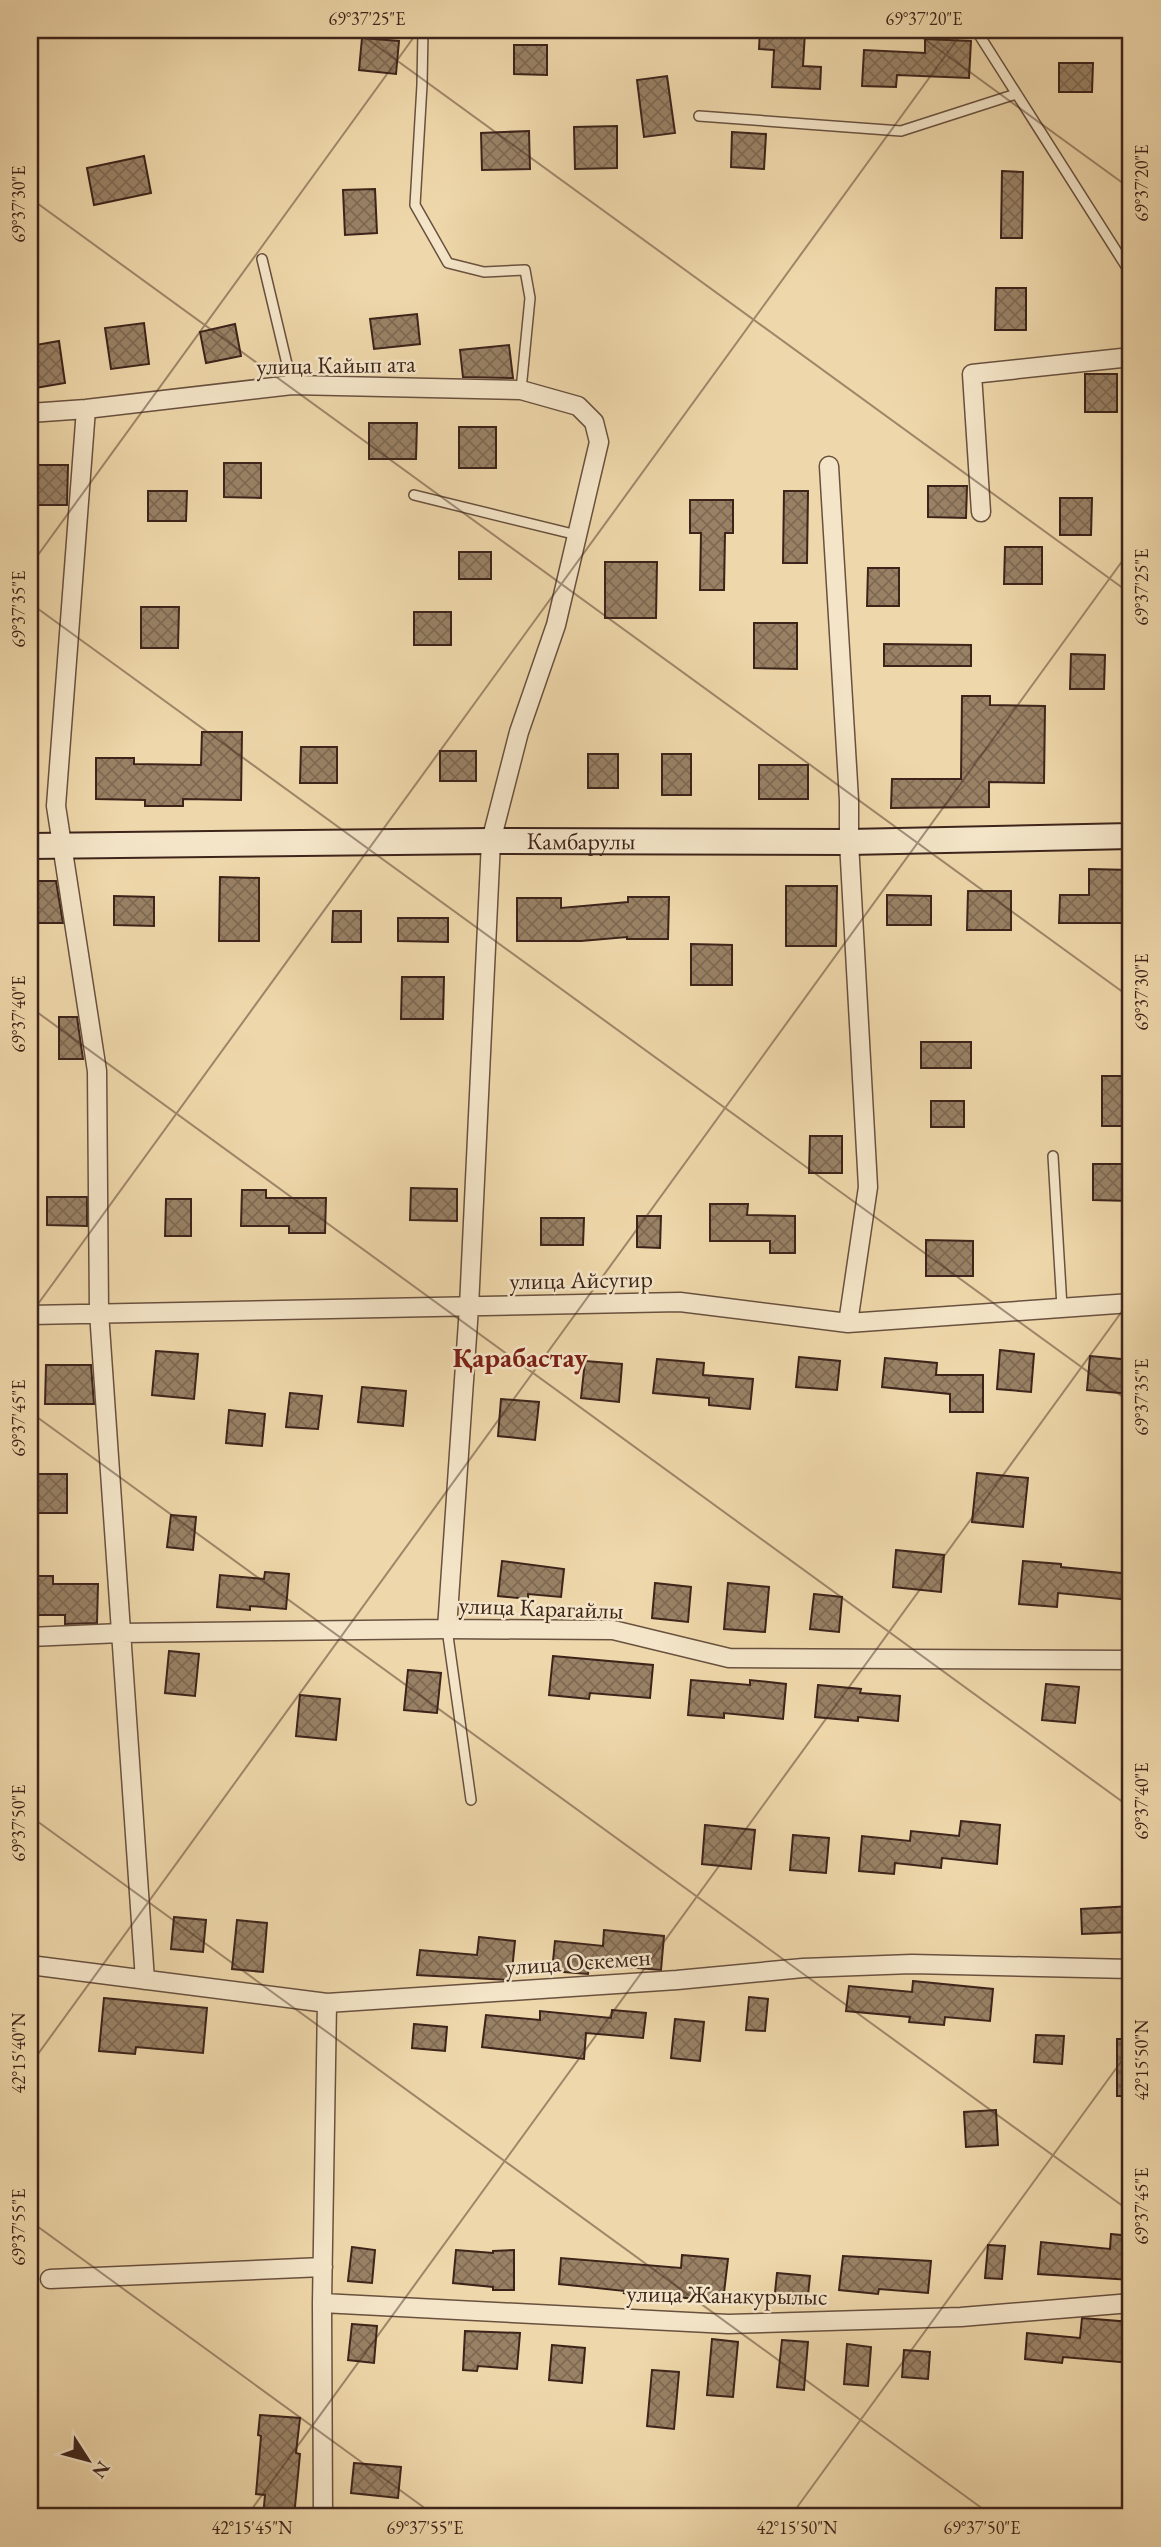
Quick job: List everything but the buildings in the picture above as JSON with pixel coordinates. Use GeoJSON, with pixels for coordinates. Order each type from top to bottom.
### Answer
{"type":"FeatureCollection","features":[{"type":"Feature","properties":{"kind":"street"},"geometry":{"type":"LineString","coordinates":[[981,512],[972,374],[1131,357]]}},
{"type":"Feature","properties":{"kind":"street","name":"улица Кайып ата"},"geometry":{"type":"LineString","coordinates":[[30,413],[292,385],[521,390],[578,406],[593,422],[599,442],[577,535]]}},
{"type":"Feature","properties":{"kind":"street"},"geometry":{"type":"LineString","coordinates":[[86,409],[56,806],[97,1071],[99,1312],[145,1980]]}},
{"type":"Feature","properties":{"kind":"street"},"geometry":{"type":"LineString","coordinates":[[829,466],[868,1187],[848,1323]]}},
{"type":"Feature","properties":{"kind":"street"},"geometry":{"type":"LineString","coordinates":[[447,1629],[469,1307],[491,841],[519,732],[556,625],[577,535]]}},
{"type":"Feature","properties":{"kind":"street","name":"Камбарулы"},"geometry":{"type":"LineString","coordinates":[[30,846],[491,841],[849,842],[1131,836]]}},
{"type":"Feature","properties":{"kind":"street","name":"улица Айсугир"},"geometry":{"type":"LineString","coordinates":[[30,1315],[680,1302],[848,1323],[1131,1303]]}},
{"type":"Feature","properties":{"kind":"street","name":"улица Карагайлы"},"geometry":{"type":"LineString","coordinates":[[30,1637],[121,1633],[447,1629],[613,1630],[729,1658],[1131,1660]]}},
{"type":"Feature","properties":{"kind":"street","name":"улица Оскемен"},"geometry":{"type":"LineString","coordinates":[[30,1965],[327,2003],[677,1980],[803,1968],[912,1964],[1131,1969]]}},
{"type":"Feature","properties":{"kind":"street"},"geometry":{"type":"LineString","coordinates":[[323,2517],[322,2303],[327,2003]]}},
{"type":"Feature","properties":{"kind":"street"},"geometry":{"type":"LineString","coordinates":[[50,2279],[323,2267]]}},
{"type":"Feature","properties":{"kind":"street","name":"улица Жанакурылыс"},"geometry":{"type":"LineString","coordinates":[[322,2303],[728,2324],[961,2317],[1131,2302]]}},
{"type":"Feature","properties":{"kind":"lane"},"geometry":{"type":"LineString","coordinates":[[423,30],[415,205],[447,263],[484,272],[524,270],[530,298],[521,390]]}},
{"type":"Feature","properties":{"kind":"lane"},"geometry":{"type":"LineString","coordinates":[[977,31],[1131,274]]}},
{"type":"Feature","properties":{"kind":"lane"},"geometry":{"type":"LineString","coordinates":[[699,116],[901,131],[1016,94]]}},
{"type":"Feature","properties":{"kind":"lane"},"geometry":{"type":"LineString","coordinates":[[262,259],[292,385]]}},
{"type":"Feature","properties":{"kind":"lane"},"geometry":{"type":"LineString","coordinates":[[414,495],[577,535]]}},
{"type":"Feature","properties":{"kind":"lane"},"geometry":{"type":"LineString","coordinates":[[1053,1156],[1062,1307]]}},
{"type":"Feature","properties":{"kind":"lane"},"geometry":{"type":"LineString","coordinates":[[447,1629],[471,1800]]}},
{"type":"Feature","properties":{"kind":"district","name":"Қарабастау"},"geometry":{"type":"Point","coordinates":[520,1357]}}]}
